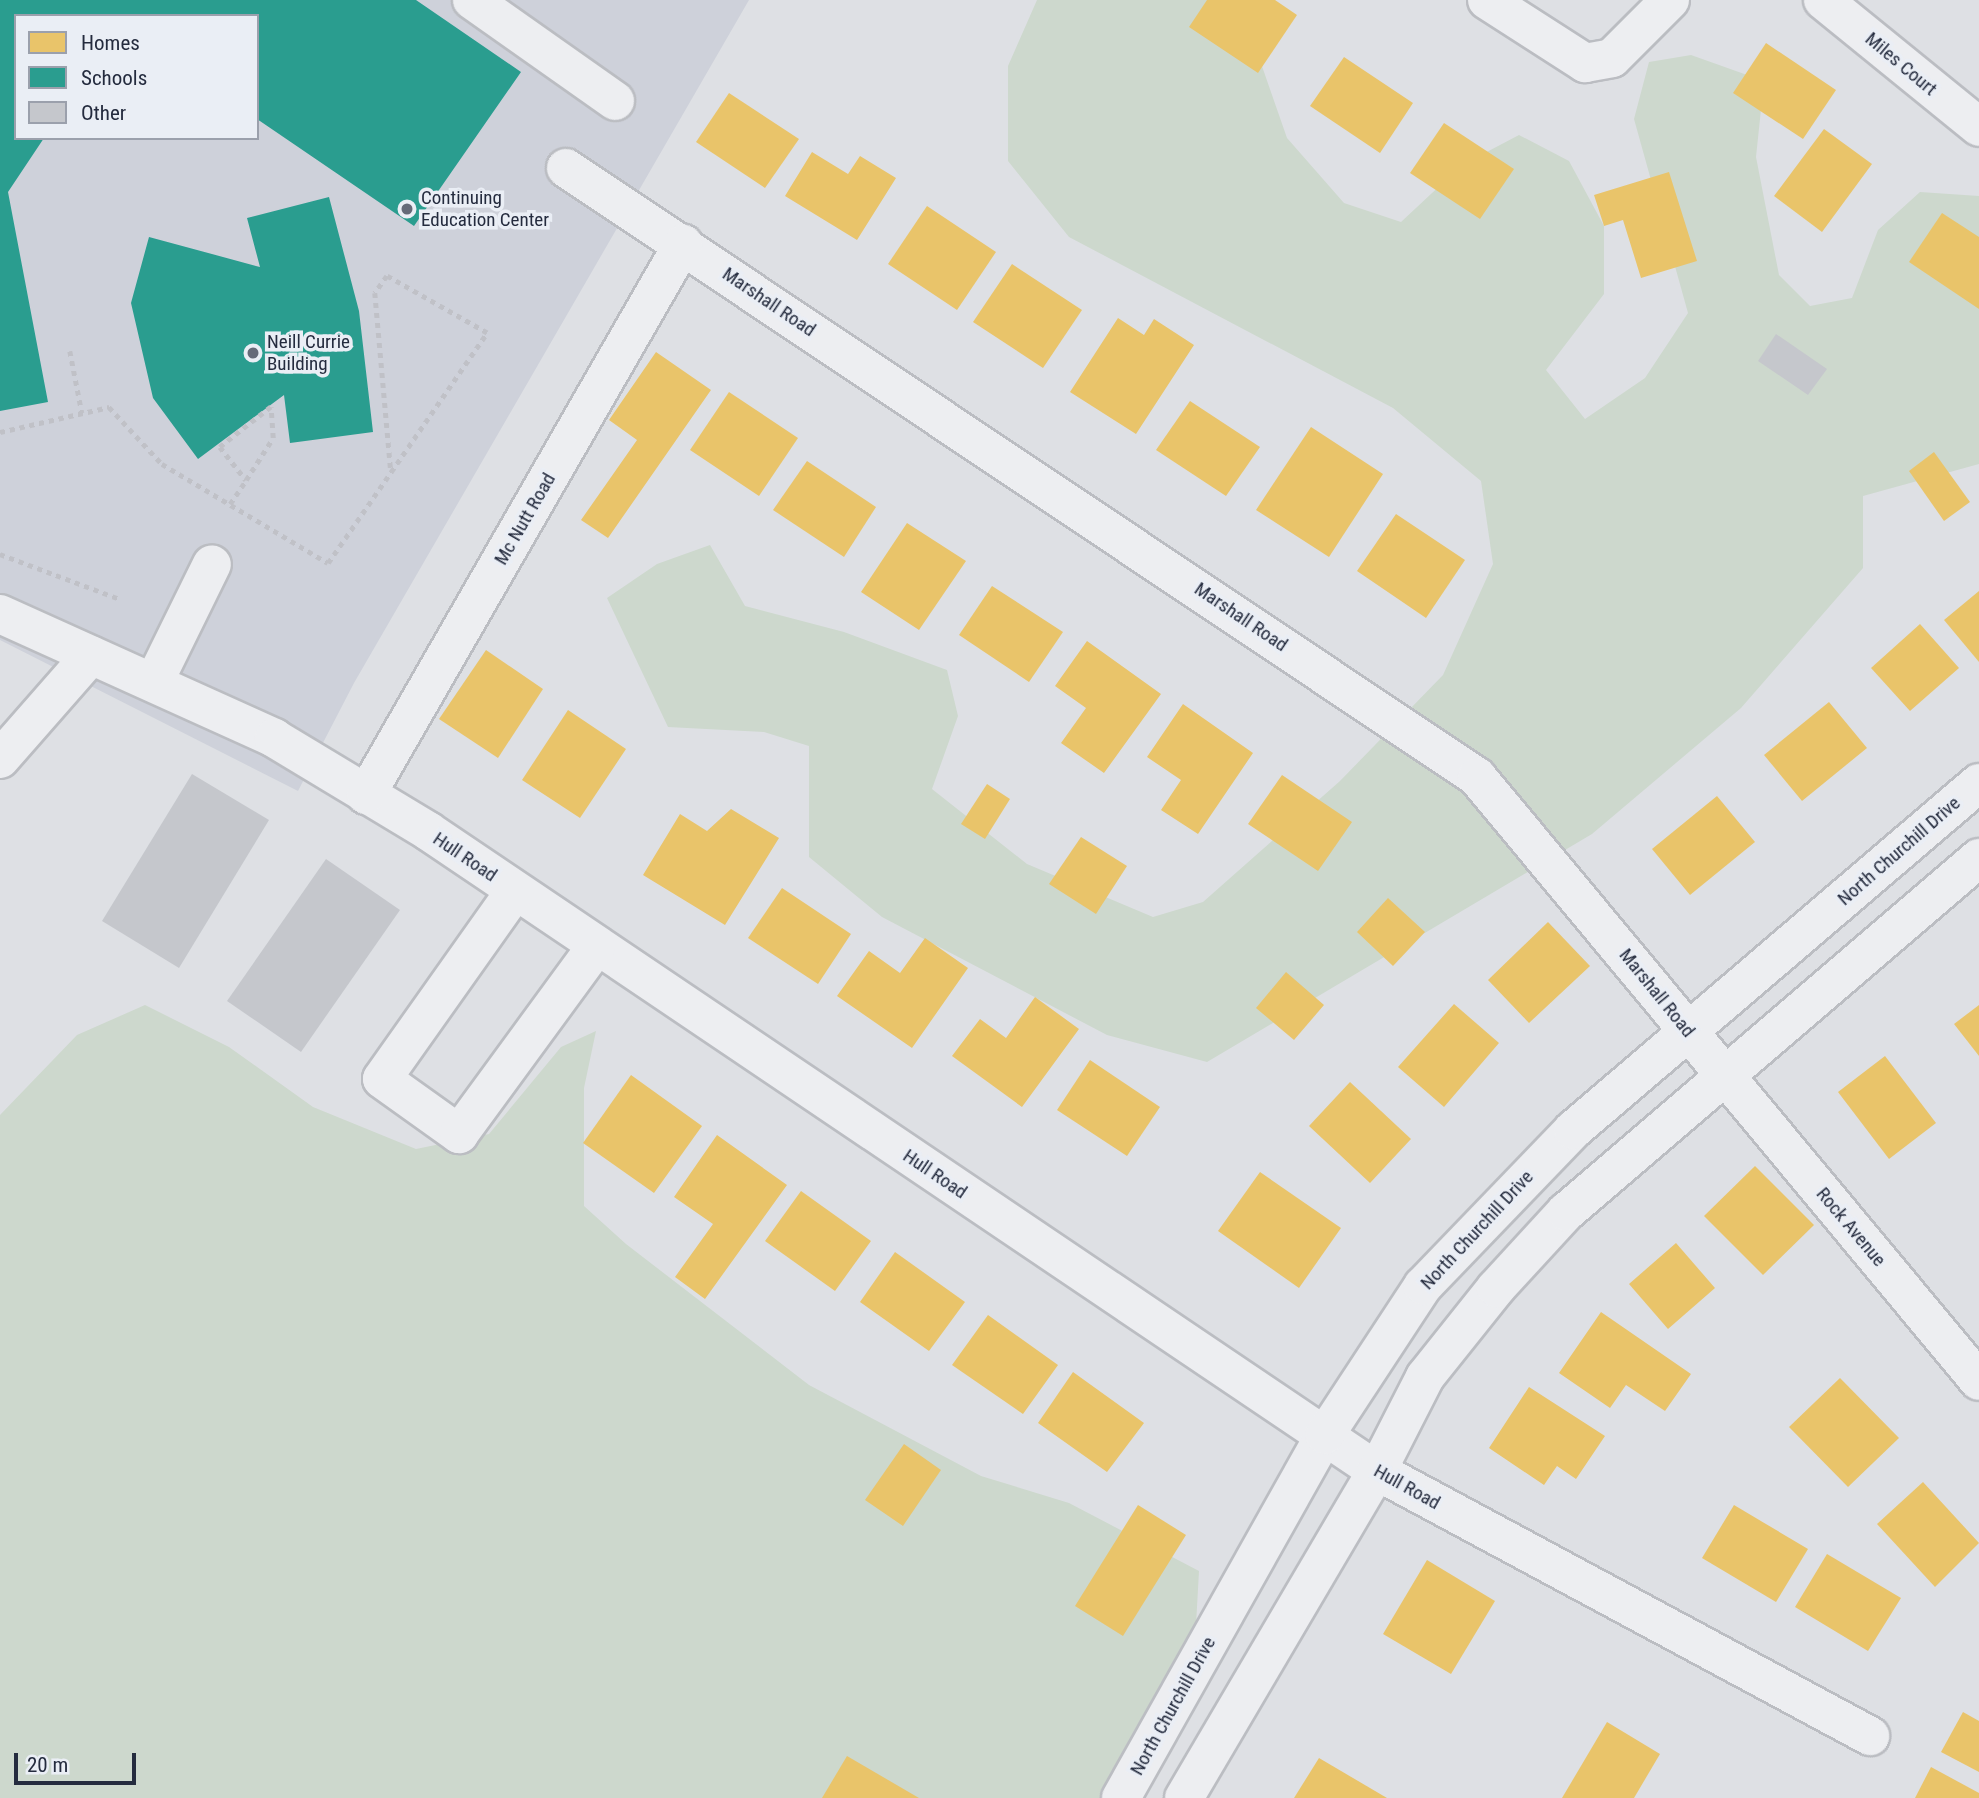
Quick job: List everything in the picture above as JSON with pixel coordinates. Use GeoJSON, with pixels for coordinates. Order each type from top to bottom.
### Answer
{"type":"FeatureCollection","features":[{"type":"Feature","properties":{"kind":"street"},"geometry":{"type":"LineString","coordinates":[[472,0],[615,101]]}},
{"type":"Feature","properties":{"kind":"street"},"geometry":{"type":"LineString","coordinates":[[1487,0],[1585,64],[1612,58],[1670,0]]}},
{"type":"Feature","properties":{"kind":"street","name":"Miles Court"},"geometry":{"type":"LineString","coordinates":[[1823,0],[1979,127]]}},
{"type":"Feature","properties":{"kind":"street","name":"Marshall Road"},"geometry":{"type":"LineString","coordinates":[[566,168],[1477,777],[1723,1073]]}},
{"type":"Feature","properties":{"kind":"street","name":"Mc Nutt Road"},"geometry":{"type":"LineString","coordinates":[[366,795],[683,244]]}},
{"type":"Feature","properties":{"kind":"street"},"geometry":{"type":"LineString","coordinates":[[154,682],[212,564]]}},
{"type":"Feature","properties":{"kind":"street","name":"Hull Road"},"geometry":{"type":"LineString","coordinates":[[0,614],[274,738],[514,891],[1377,1471],[1870,1736]]}},
{"type":"Feature","properties":{"kind":"street"},"geometry":{"type":"LineString","coordinates":[[0,759],[91,655]]}},
{"type":"Feature","properties":{"kind":"street","name":"North Churchill Drive"},"geometry":{"type":"LineString","coordinates":[[1121,1798],[1325,1435],[1423,1286],[1498,1203],[1688,1031],[1979,783]]}},
{"type":"Feature","properties":{"kind":"street"},"geometry":{"type":"LineString","coordinates":[[1184,1798],[1377,1471],[1425,1377],[1496,1288],[1566,1212],[1723,1073],[1979,858]]}},
{"type":"Feature","properties":{"kind":"street"},"geometry":{"type":"LineString","coordinates":[[514,891],[382,1079],[459,1134],[596,947]]}},
{"type":"Feature","properties":{"kind":"street","name":"Rock Avenue"},"geometry":{"type":"LineString","coordinates":[[1723,1073],[1979,1381]]}},
{"type":"Feature","properties":{"kind":"path"},"geometry":{"type":"LineString","coordinates":[[0,432],[109,407],[162,464],[328,563],[391,472],[487,333],[387,276],[375,293],[391,472]]}},
{"type":"Feature","properties":{"kind":"path"},"geometry":{"type":"LineString","coordinates":[[70,351],[82,413]]}},
{"type":"Feature","properties":{"kind":"path"},"geometry":{"type":"LineString","coordinates":[[230,504],[246,480],[273,438],[271,407],[220,447],[246,480]]}},
{"type":"Feature","properties":{"kind":"path"},"geometry":{"type":"LineString","coordinates":[[0,554],[120,599]]}},
{"type":"Feature","properties":{"kind":"shaded area"},"geometry":{"type":"Polygon","coordinates":[[[0,0],[749,0],[354,683],[298,791],[0,640],[0,0]]]}},
{"type":"Feature","properties":{"kind":"shaded area"},"geometry":{"type":"Polygon","coordinates":[[[1037,0],[1239,0],[1287,138],[1344,203],[1401,222],[1462,165],[1519,135],[1569,161],[1604,226],[1604,294],[1546,370],[1585,419],[1645,378],[1688,313],[1634,119],[1649,62],[1691,55],[1764,81],[1756,157],[1779,275],[1810,306],[1852,298],[1878,230],[1920,192],[1979,196],[1979,464],[1863,496],[1863,568],[1741,708],[1592,834],[1207,1062],[1107,1035],[882,917],[809,857],[809,746],[764,732],[668,727],[607,598],[657,564],[710,545],[745,606],[844,632],[947,670],[958,716],[932,789],[1027,864],[1153,917],[1203,902],[1340,781],[1443,675],[1493,564],[1481,481],[1393,408],[1069,237],[1008,161],[1008,66],[1037,0]]]}},
{"type":"Feature","properties":{"kind":"shaded area"},"geometry":{"type":"Polygon","coordinates":[[[145,1005],[229,1047],[313,1107],[416,1149],[489,1134],[561,1047],[596,1031],[584,1088],[584,1206],[626,1244],[809,1385],[981,1476],[1069,1503],[1199,1571],[1195,1643],[1112,1798],[0,1798],[0,1115],[77,1035],[145,1005]]]}},
{"type":"Feature","properties":{"kind":"building: Homes"},"geometry":{"type":"Polygon","coordinates":[[[1207,0],[1275,0],[1297,15],[1258,73],[1189,27],[1207,0]]]}},
{"type":"Feature","properties":{"kind":"building: Homes"},"geometry":{"type":"Polygon","coordinates":[[[1766,43],[1836,90],[1803,139],[1733,93],[1766,43]]]}},
{"type":"Feature","properties":{"kind":"building: Homes"},"geometry":{"type":"Polygon","coordinates":[[[1344,57],[1413,103],[1380,153],[1310,106],[1344,57]]]}},
{"type":"Feature","properties":{"kind":"building: Homes"},"geometry":{"type":"Polygon","coordinates":[[[729,93],[799,139],[765,188],[696,142],[729,93]]]}},
{"type":"Feature","properties":{"kind":"building: Homes"},"geometry":{"type":"Polygon","coordinates":[[[1444,123],[1514,169],[1480,219],[1410,173],[1444,123]]]}},
{"type":"Feature","properties":{"kind":"building: Homes"},"geometry":{"type":"Polygon","coordinates":[[[1824,129],[1872,164],[1822,232],[1774,196],[1824,129]]]}},
{"type":"Feature","properties":{"kind":"building: Homes"},"geometry":{"type":"Polygon","coordinates":[[[812,152],[848,174],[860,156],[896,178],[857,240],[785,196],[812,152]]]}},
{"type":"Feature","properties":{"kind":"building: Homes"},"geometry":{"type":"Polygon","coordinates":[[[1669,172],[1697,261],[1641,278],[1623,220],[1604,226],[1594,195],[1669,172]]]}},
{"type":"Feature","properties":{"kind":"building: Homes"},"geometry":{"type":"Polygon","coordinates":[[[927,206],[996,252],[957,310],[888,264],[927,206]]]}},
{"type":"Feature","properties":{"kind":"building: Homes"},"geometry":{"type":"Polygon","coordinates":[[[1942,213],[1979,237],[1979,309],[1909,262],[1942,213]]]}},
{"type":"Feature","properties":{"kind":"building: Homes"},"geometry":{"type":"Polygon","coordinates":[[[1012,264],[1082,310],[1043,368],[973,322],[1012,264]]]}},
{"type":"Feature","properties":{"kind":"building: Homes"},"geometry":{"type":"Polygon","coordinates":[[[1118,318],[1144,335],[1154,319],[1194,345],[1136,434],[1070,392],[1118,318]]]}},
{"type":"Feature","properties":{"kind":"building: Homes"},"geometry":{"type":"Polygon","coordinates":[[[656,352],[711,390],[608,538],[581,520],[637,440],[609,420],[656,352]]]}},
{"type":"Feature","properties":{"kind":"building: Homes"},"geometry":{"type":"Polygon","coordinates":[[[729,392],[798,438],[759,496],[690,450],[729,392]]]}},
{"type":"Feature","properties":{"kind":"building: Homes"},"geometry":{"type":"Polygon","coordinates":[[[1190,401],[1260,447],[1226,496],[1156,450],[1190,401]]]}},
{"type":"Feature","properties":{"kind":"building: Homes"},"geometry":{"type":"Polygon","coordinates":[[[1311,427],[1383,474],[1329,557],[1256,510],[1311,427]]]}},
{"type":"Feature","properties":{"kind":"building: Homes"},"geometry":{"type":"Polygon","coordinates":[[[1934,452],[1970,502],[1944,521],[1909,471],[1934,452]]]}},
{"type":"Feature","properties":{"kind":"building: Homes"},"geometry":{"type":"Polygon","coordinates":[[[807,461],[876,507],[844,557],[773,510],[807,461]]]}},
{"type":"Feature","properties":{"kind":"building: Homes"},"geometry":{"type":"Polygon","coordinates":[[[1396,514],[1465,560],[1426,618],[1357,571],[1396,514]]]}},
{"type":"Feature","properties":{"kind":"building: Homes"},"geometry":{"type":"Polygon","coordinates":[[[907,523],[966,561],[919,630],[861,592],[907,523]]]}},
{"type":"Feature","properties":{"kind":"building: Homes"},"geometry":{"type":"Polygon","coordinates":[[[992,586],[1063,632],[1029,682],[959,635],[992,586]]]}},
{"type":"Feature","properties":{"kind":"building: Homes"},"geometry":{"type":"Polygon","coordinates":[[[1979,591],[1979,662],[1944,620],[1979,591]]]}},
{"type":"Feature","properties":{"kind":"building: Homes"},"geometry":{"type":"Polygon","coordinates":[[[1920,624],[1959,668],[1910,711],[1871,668],[1920,624]]]}},
{"type":"Feature","properties":{"kind":"building: Homes"},"geometry":{"type":"Polygon","coordinates":[[[1087,641],[1161,694],[1104,773],[1061,743],[1086,708],[1055,686],[1087,641]]]}},
{"type":"Feature","properties":{"kind":"building: Homes"},"geometry":{"type":"Polygon","coordinates":[[[486,650],[543,689],[498,758],[439,719],[486,650]]]}},
{"type":"Feature","properties":{"kind":"building: Homes"},"geometry":{"type":"Polygon","coordinates":[[[1829,702],[1867,748],[1802,801],[1764,755],[1829,702]]]}},
{"type":"Feature","properties":{"kind":"building: Homes"},"geometry":{"type":"Polygon","coordinates":[[[1183,704],[1253,753],[1198,834],[1161,810],[1181,780],[1147,757],[1183,704]]]}},
{"type":"Feature","properties":{"kind":"building: Homes"},"geometry":{"type":"Polygon","coordinates":[[[568,710],[626,749],[580,818],[522,780],[568,710]]]}},
{"type":"Feature","properties":{"kind":"building: Homes"},"geometry":{"type":"Polygon","coordinates":[[[1282,775],[1352,822],[1318,871],[1248,824],[1282,775]]]}},
{"type":"Feature","properties":{"kind":"building: Homes"},"geometry":{"type":"Polygon","coordinates":[[[987,784],[1010,799],[985,839],[961,824],[987,784]]]}},
{"type":"Feature","properties":{"kind":"building: Homes"},"geometry":{"type":"Polygon","coordinates":[[[1717,796],[1755,842],[1690,895],[1652,849],[1717,796]]]}},
{"type":"Feature","properties":{"kind":"building: Homes"},"geometry":{"type":"Polygon","coordinates":[[[731,809],[779,838],[725,925],[643,875],[680,814],[707,831],[731,809]]]}},
{"type":"Feature","properties":{"kind":"building: Homes"},"geometry":{"type":"Polygon","coordinates":[[[1081,837],[1127,866],[1096,914],[1049,884],[1081,837]]]}},
{"type":"Feature","properties":{"kind":"building: Homes"},"geometry":{"type":"Polygon","coordinates":[[[782,888],[851,934],[818,984],[748,938],[782,888]]]}},
{"type":"Feature","properties":{"kind":"building: Homes"},"geometry":{"type":"Polygon","coordinates":[[[1388,898],[1425,932],[1393,966],[1357,932],[1388,898]]]}},
{"type":"Feature","properties":{"kind":"building: Homes"},"geometry":{"type":"Polygon","coordinates":[[[1548,922],[1590,966],[1529,1023],[1488,980],[1548,922]]]}},
{"type":"Feature","properties":{"kind":"building: Homes"},"geometry":{"type":"Polygon","coordinates":[[[925,938],[968,968],[912,1048],[837,996],[869,951],[900,973],[925,938]]]}},
{"type":"Feature","properties":{"kind":"building: Homes"},"geometry":{"type":"Polygon","coordinates":[[[1286,972],[1324,1005],[1294,1040],[1256,1008],[1286,972]]]}},
{"type":"Feature","properties":{"kind":"building: Homes"},"geometry":{"type":"Polygon","coordinates":[[[1035,997],[1079,1029],[1022,1107],[952,1056],[980,1019],[1006,1038],[1035,997]]]}},
{"type":"Feature","properties":{"kind":"building: Homes"},"geometry":{"type":"Polygon","coordinates":[[[1454,1004],[1499,1043],[1444,1107],[1398,1067],[1454,1004]]]}},
{"type":"Feature","properties":{"kind":"building: Homes"},"geometry":{"type":"Polygon","coordinates":[[[1979,1005],[1979,1056],[1954,1024],[1979,1005]]]}},
{"type":"Feature","properties":{"kind":"building: Homes"},"geometry":{"type":"Polygon","coordinates":[[[1885,1056],[1936,1123],[1889,1159],[1838,1092],[1885,1056]]]}},
{"type":"Feature","properties":{"kind":"building: Homes"},"geometry":{"type":"Polygon","coordinates":[[[1090,1060],[1160,1107],[1127,1156],[1057,1110],[1090,1060]]]}},
{"type":"Feature","properties":{"kind":"building: Homes"},"geometry":{"type":"Polygon","coordinates":[[[631,1075],[702,1126],[654,1193],[583,1143],[631,1075]]]}},
{"type":"Feature","properties":{"kind":"building: Homes"},"geometry":{"type":"Polygon","coordinates":[[[1350,1082],[1411,1139],[1370,1183],[1309,1126],[1350,1082]]]}},
{"type":"Feature","properties":{"kind":"building: Homes"},"geometry":{"type":"Polygon","coordinates":[[[717,1135],[787,1185],[705,1299],[675,1277],[713,1224],[674,1197],[717,1135]]]}},
{"type":"Feature","properties":{"kind":"building: Homes"},"geometry":{"type":"Polygon","coordinates":[[[1755,1166],[1814,1225],[1763,1275],[1704,1216],[1755,1166]]]}},
{"type":"Feature","properties":{"kind":"building: Homes"},"geometry":{"type":"Polygon","coordinates":[[[1260,1172],[1341,1228],[1299,1288],[1218,1231],[1260,1172]]]}},
{"type":"Feature","properties":{"kind":"building: Homes"},"geometry":{"type":"Polygon","coordinates":[[[801,1191],[871,1241],[835,1291],[765,1241],[801,1191]]]}},
{"type":"Feature","properties":{"kind":"building: Homes"},"geometry":{"type":"Polygon","coordinates":[[[1676,1243],[1715,1288],[1668,1329],[1629,1284],[1676,1243]]]}},
{"type":"Feature","properties":{"kind":"building: Homes"},"geometry":{"type":"Polygon","coordinates":[[[895,1252],[965,1302],[929,1351],[860,1302],[895,1252]]]}},
{"type":"Feature","properties":{"kind":"building: Homes"},"geometry":{"type":"Polygon","coordinates":[[[1601,1312],[1691,1374],[1665,1411],[1626,1385],[1610,1408],[1559,1373],[1601,1312]]]}},
{"type":"Feature","properties":{"kind":"building: Homes"},"geometry":{"type":"Polygon","coordinates":[[[988,1315],[1058,1365],[1023,1414],[952,1365],[988,1315]]]}},
{"type":"Feature","properties":{"kind":"building: Homes"},"geometry":{"type":"Polygon","coordinates":[[[1073,1372],[1144,1423],[1107,1472],[1038,1423],[1073,1372]]]}},
{"type":"Feature","properties":{"kind":"building: Homes"},"geometry":{"type":"Polygon","coordinates":[[[1840,1378],[1899,1438],[1848,1487],[1789,1427],[1840,1378]]]}},
{"type":"Feature","properties":{"kind":"building: Homes"},"geometry":{"type":"Polygon","coordinates":[[[1529,1387],[1605,1436],[1576,1479],[1557,1466],[1544,1485],[1489,1448],[1529,1387]]]}},
{"type":"Feature","properties":{"kind":"building: Homes"},"geometry":{"type":"Polygon","coordinates":[[[904,1444],[941,1470],[903,1526],[865,1500],[904,1444]]]}},
{"type":"Feature","properties":{"kind":"building: Homes"},"geometry":{"type":"Polygon","coordinates":[[[1923,1482],[1979,1543],[1935,1587],[1877,1524],[1923,1482]]]}},
{"type":"Feature","properties":{"kind":"building: Homes"},"geometry":{"type":"Polygon","coordinates":[[[1138,1505],[1186,1535],[1123,1636],[1075,1606],[1138,1505]]]}},
{"type":"Feature","properties":{"kind":"building: Homes"},"geometry":{"type":"Polygon","coordinates":[[[1734,1505],[1808,1549],[1776,1602],[1702,1558],[1734,1505]]]}},
{"type":"Feature","properties":{"kind":"building: Homes"},"geometry":{"type":"Polygon","coordinates":[[[1827,1554],[1901,1598],[1868,1651],[1795,1607],[1827,1554]]]}},
{"type":"Feature","properties":{"kind":"building: Homes"},"geometry":{"type":"Polygon","coordinates":[[[1427,1560],[1495,1601],[1451,1674],[1383,1634],[1427,1560]]]}},
{"type":"Feature","properties":{"kind":"building: Homes"},"geometry":{"type":"Polygon","coordinates":[[[1963,1712],[1979,1721],[1979,1772],[1941,1752],[1963,1712]]]}},
{"type":"Feature","properties":{"kind":"building: Homes"},"geometry":{"type":"Polygon","coordinates":[[[1607,1722],[1660,1754],[1634,1798],[1562,1798],[1607,1722]]]}},
{"type":"Feature","properties":{"kind":"building: Homes"},"geometry":{"type":"Polygon","coordinates":[[[847,1756],[919,1798],[822,1798],[847,1756]]]}},
{"type":"Feature","properties":{"kind":"building: Homes"},"geometry":{"type":"Polygon","coordinates":[[[1319,1758],[1387,1798],[1294,1798],[1319,1758]]]}},
{"type":"Feature","properties":{"kind":"building: Homes"},"geometry":{"type":"Polygon","coordinates":[[[1931,1767],[1979,1793],[1979,1798],[1915,1798],[1931,1767]]]}},
{"type":"Feature","properties":{"kind":"building: Schools","name":"Continuing Education Center"},"geometry":{"type":"Polygon","coordinates":[[[0,0],[416,0],[521,72],[414,226],[259,120],[259,14],[14,14],[14,140],[43,140],[8,192],[48,402],[0,411],[0,0]]]}},
{"type":"Feature","properties":{"kind":"building: Schools","name":"Neill Currie Building"},"geometry":{"type":"Polygon","coordinates":[[[329,197],[359,311],[373,432],[290,443],[284,395],[198,459],[153,398],[131,303],[149,237],[260,267],[247,218],[329,197]]]}},
{"type":"Feature","properties":{"kind":"building: Other"},"geometry":{"type":"Polygon","coordinates":[[[1776,334],[1827,369],[1808,395],[1758,361],[1776,334]]]}},
{"type":"Feature","properties":{"kind":"building: Other"},"geometry":{"type":"Polygon","coordinates":[[[192,774],[269,820],[179,968],[102,921],[192,774]]]}},
{"type":"Feature","properties":{"kind":"building: Other"},"geometry":{"type":"Polygon","coordinates":[[[326,859],[400,910],[301,1052],[227,1001],[326,859]]]}},
{"type":"Feature","properties":{"kind":"place","name":"Continuing Education Center"},"geometry":{"type":"Point","coordinates":[407,209]}},
{"type":"Feature","properties":{"kind":"place","name":"Neill Currie Building"},"geometry":{"type":"Point","coordinates":[253,353]}}]}
